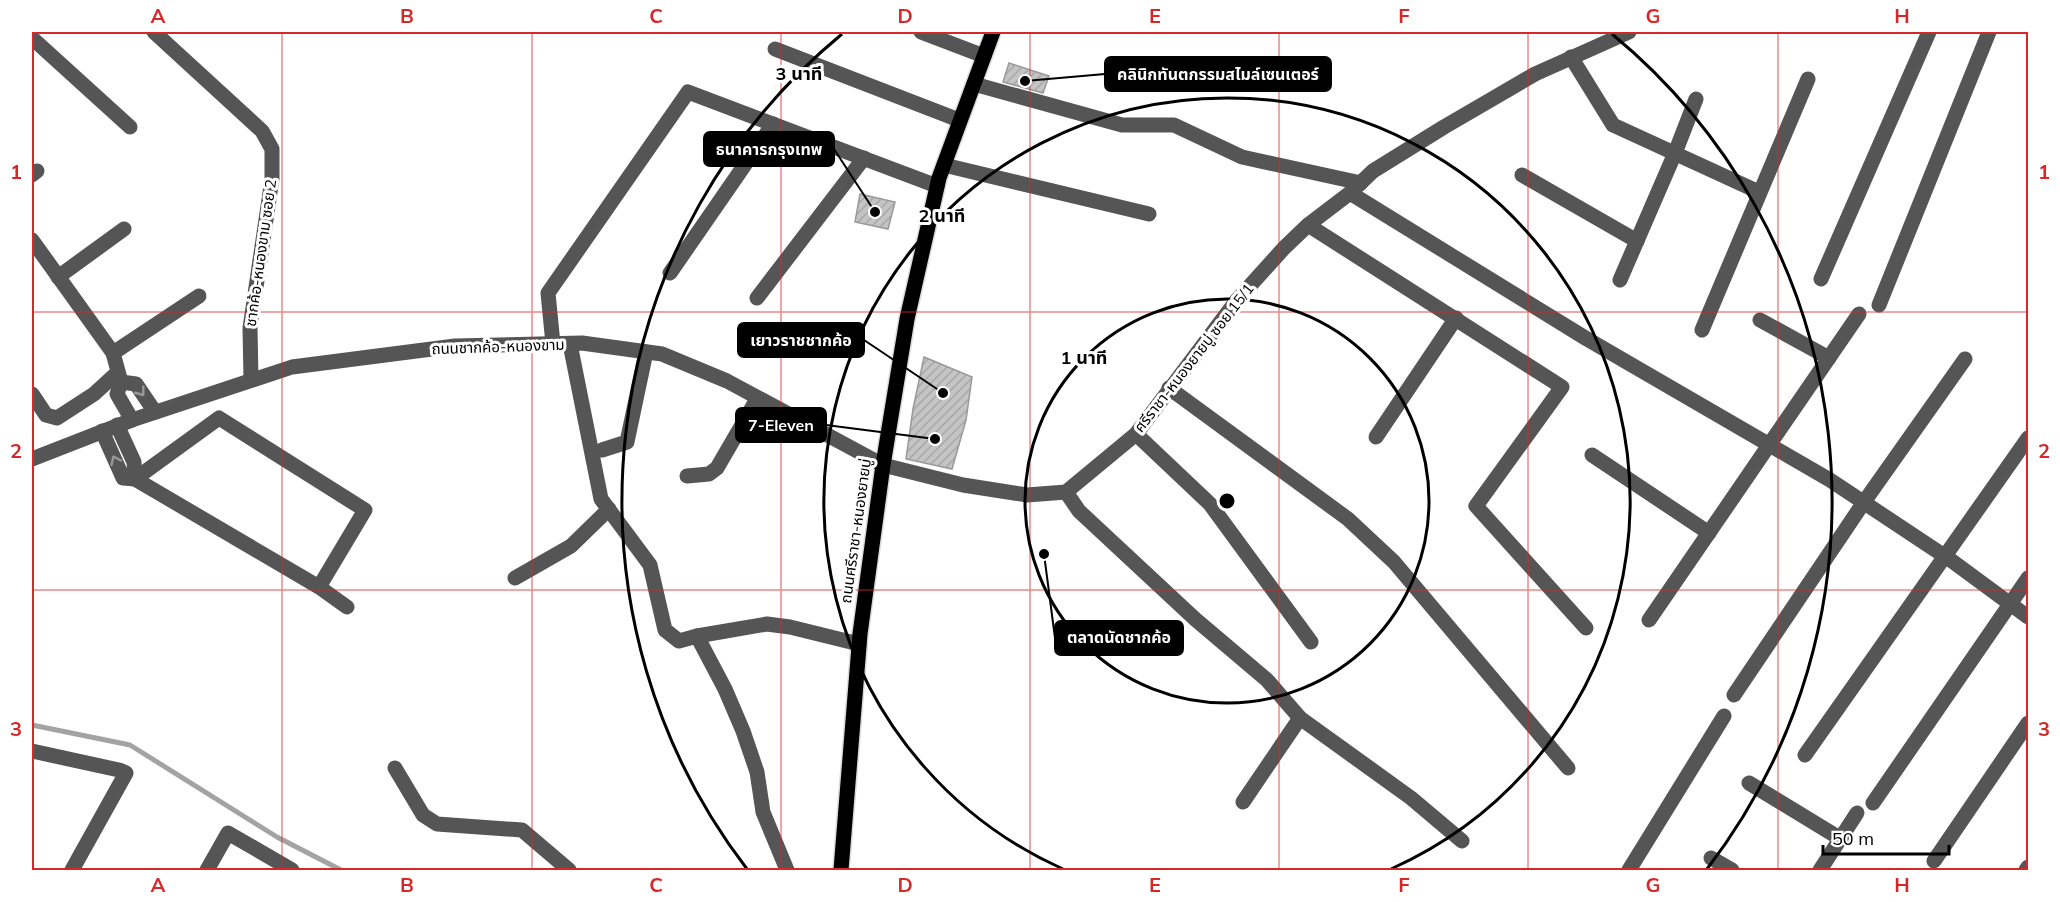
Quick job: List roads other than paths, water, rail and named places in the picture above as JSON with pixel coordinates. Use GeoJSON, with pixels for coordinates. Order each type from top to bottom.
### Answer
{"type":"FeatureCollection","features":[{"type":"Feature","properties":{"kind":"main road","name":"ถนนศรีราชา-หนองยายบู่"},"geometry":{"type":"LineString","coordinates":[[841,870],[859,644],[883,465],[907,319],[937,186],[959,120],[993,32]]}},
{"type":"Feature","properties":{"kind":"street","name":"ชากค้อ-หนองขาม ซอย 2"},"geometry":{"type":"LineString","coordinates":[[154,32],[262,131],[272,149],[272,179],[250,328],[251,380]]}},
{"type":"Feature","properties":{"kind":"street"},"geometry":{"type":"LineString","coordinates":[[921,32],[984,56]]}},
{"type":"Feature","properties":{"kind":"street","name":"ศรีราชา-หนองยายบู่ ซอย 15/1"},"geometry":{"type":"LineString","coordinates":[[1066,492],[1136,434],[1237,300],[1284,248],[1373,171],[1535,74],[1629,32]]}},
{"type":"Feature","properties":{"kind":"street"},"geometry":{"type":"LineString","coordinates":[[1821,279],[1929,32]]}},
{"type":"Feature","properties":{"kind":"street"},"geometry":{"type":"LineString","coordinates":[[1879,305],[1989,32]]}},
{"type":"Feature","properties":{"kind":"street"},"geometry":{"type":"LineString","coordinates":[[32,38],[130,127]]}},
{"type":"Feature","properties":{"kind":"street"},"geometry":{"type":"LineString","coordinates":[[775,49],[959,120]]}},
{"type":"Feature","properties":{"kind":"street"},"geometry":{"type":"LineString","coordinates":[[1571,57],[1613,124],[1759,192]]}},
{"type":"Feature","properties":{"kind":"street"},"geometry":{"type":"LineString","coordinates":[[1702,330],[1808,79]]}},
{"type":"Feature","properties":{"kind":"street"},"geometry":{"type":"LineString","coordinates":[[974,84],[1122,125],[1174,125],[1242,157],[1356,188],[1587,339],[1830,480],[1945,557],[2028,617]]}},
{"type":"Feature","properties":{"kind":"street"},"geometry":{"type":"LineString","coordinates":[[553,344],[548,293],[688,92],[937,186]]}},
{"type":"Feature","properties":{"kind":"street"},"geometry":{"type":"LineString","coordinates":[[1620,280],[1696,99]]}},
{"type":"Feature","properties":{"kind":"street"},"geometry":{"type":"LineString","coordinates":[[670,273],[773,124]]}},
{"type":"Feature","properties":{"kind":"street"},"geometry":{"type":"LineString","coordinates":[[757,298],[864,158]]}},
{"type":"Feature","properties":{"kind":"street"},"geometry":{"type":"LineString","coordinates":[[944,165],[1149,214]]}},
{"type":"Feature","properties":{"kind":"street"},"geometry":{"type":"LineString","coordinates":[[1522,175],[1637,241]]}},
{"type":"Feature","properties":{"kind":"street"},"geometry":{"type":"LineString","coordinates":[[1308,225],[1562,387],[1476,506],[1586,628]]}},
{"type":"Feature","properties":{"kind":"street"},"geometry":{"type":"LineString","coordinates":[[58,277],[124,229]]}},
{"type":"Feature","properties":{"kind":"street"},"geometry":{"type":"LineString","coordinates":[[32,240],[113,353],[120,377],[117,394],[132,420]]}},
{"type":"Feature","properties":{"kind":"street"},"geometry":{"type":"LineString","coordinates":[[113,353],[199,296]]}},
{"type":"Feature","properties":{"kind":"street"},"geometry":{"type":"LineString","coordinates":[[1650,620],[1859,314]]}},
{"type":"Feature","properties":{"kind":"street"},"geometry":{"type":"LineString","coordinates":[[1376,437],[1456,318]]}},
{"type":"Feature","properties":{"kind":"street"},"geometry":{"type":"LineString","coordinates":[[1760,320],[1829,358]]}},
{"type":"Feature","properties":{"kind":"street","name":"ถนนชากค้อ-หนองขาม"},"geometry":{"type":"LineString","coordinates":[[32,459],[109,428],[292,367],[455,346],[582,343],[662,354],[727,381],[883,465]]}},
{"type":"Feature","properties":{"kind":"street"},"geometry":{"type":"LineString","coordinates":[[570,344],[601,499],[650,565],[665,630],[680,641],[767,624],[790,627],[859,644]]}},
{"type":"Feature","properties":{"kind":"street"},"geometry":{"type":"LineString","coordinates":[[602,450],[627,442],[646,352]]}},
{"type":"Feature","properties":{"kind":"street"},"geometry":{"type":"LineString","coordinates":[[1734,694],[1864,502],[1965,359]]}},
{"type":"Feature","properties":{"kind":"street"},"geometry":{"type":"LineString","coordinates":[[32,394],[46,415],[57,418],[120,377]]}},
{"type":"Feature","properties":{"kind":"street"},"geometry":{"type":"LineString","coordinates":[[120,377],[136,384],[155,412]]}},
{"type":"Feature","properties":{"kind":"street"},"geometry":{"type":"LineString","coordinates":[[1169,388],[1348,519],[1394,562],[1569,768]]}},
{"type":"Feature","properties":{"kind":"street"},"geometry":{"type":"LineString","coordinates":[[687,476],[709,474],[717,468],[757,399]]}},
{"type":"Feature","properties":{"kind":"street"},"geometry":{"type":"LineString","coordinates":[[135,480],[219,418],[365,510],[319,587]]}},
{"type":"Feature","properties":{"kind":"street"},"geometry":{"type":"LineString","coordinates":[[109,428],[134,462],[135,480]]}},
{"type":"Feature","properties":{"kind":"street"},"geometry":{"type":"LineString","coordinates":[[1136,434],[1210,504],[1311,642]]}},
{"type":"Feature","properties":{"kind":"street"},"geometry":{"type":"LineString","coordinates":[[1805,755],[2028,438]]}},
{"type":"Feature","properties":{"kind":"street"},"geometry":{"type":"LineString","coordinates":[[1592,455],[1710,533]]}},
{"type":"Feature","properties":{"kind":"street"},"geometry":{"type":"LineString","coordinates":[[883,465],[963,485],[1027,495],[1066,492],[1080,511],[1195,619],[1267,680],[1300,718],[1411,798],[1462,841]]}},
{"type":"Feature","properties":{"kind":"street"},"geometry":{"type":"LineString","coordinates":[[135,480],[319,587],[347,607]]}},
{"type":"Feature","properties":{"kind":"street"},"geometry":{"type":"LineString","coordinates":[[515,578],[571,546],[609,509]]}},
{"type":"Feature","properties":{"kind":"street"},"geometry":{"type":"LineString","coordinates":[[1873,803],[2028,578]]}},
{"type":"Feature","properties":{"kind":"street"},"geometry":{"type":"LineString","coordinates":[[697,636],[742,730],[757,772],[763,812],[787,870]]}},
{"type":"Feature","properties":{"kind":"street"},"geometry":{"type":"LineString","coordinates":[[1629,870],[1724,716]]}},
{"type":"Feature","properties":{"kind":"street"},"geometry":{"type":"LineString","coordinates":[[1243,802],[1300,718]]}},
{"type":"Feature","properties":{"kind":"street"},"geometry":{"type":"LineString","coordinates":[[1934,861],[2028,723]]}},
{"type":"Feature","properties":{"kind":"street"},"geometry":{"type":"LineString","coordinates":[[32,751],[126,773],[72,870]]}},
{"type":"Feature","properties":{"kind":"street"},"geometry":{"type":"LineString","coordinates":[[395,768],[423,815],[437,824],[522,830],[569,870]]}},
{"type":"Feature","properties":{"kind":"street"},"geometry":{"type":"LineString","coordinates":[[1749,783],[1841,839]]}},
{"type":"Feature","properties":{"kind":"street"},"geometry":{"type":"LineString","coordinates":[[1820,870],[1857,813]]}},
{"type":"Feature","properties":{"kind":"street"},"geometry":{"type":"LineString","coordinates":[[207,870],[228,833],[292,870]]}},
{"type":"Feature","properties":{"kind":"street"},"geometry":{"type":"LineString","coordinates":[[1711,858],[1732,870]]}},
{"type":"Feature","properties":{"kind":"waterway"},"geometry":{"type":"LineString","coordinates":[[32,725],[130,745],[277,837],[341,870]]}},
{"type":"Feature","properties":{"kind":"place","name":"คลินิกทันตกรรมสไมล์เซนเตอร์"},"geometry":{"type":"Point","coordinates":[1025,81]}},
{"type":"Feature","properties":{"kind":"place","name":"ธนาคารกรุงเทพ"},"geometry":{"type":"Point","coordinates":[875,212]}},
{"type":"Feature","properties":{"kind":"place","name":"เยาวราชชากค้อ"},"geometry":{"type":"Point","coordinates":[943,393]}},
{"type":"Feature","properties":{"kind":"place","name":"7-Eleven"},"geometry":{"type":"Point","coordinates":[935,439]}},
{"type":"Feature","properties":{"kind":"place","name":"ตลาดนัดชากค้อ"},"geometry":{"type":"Point","coordinates":[1044,554]}}]}
